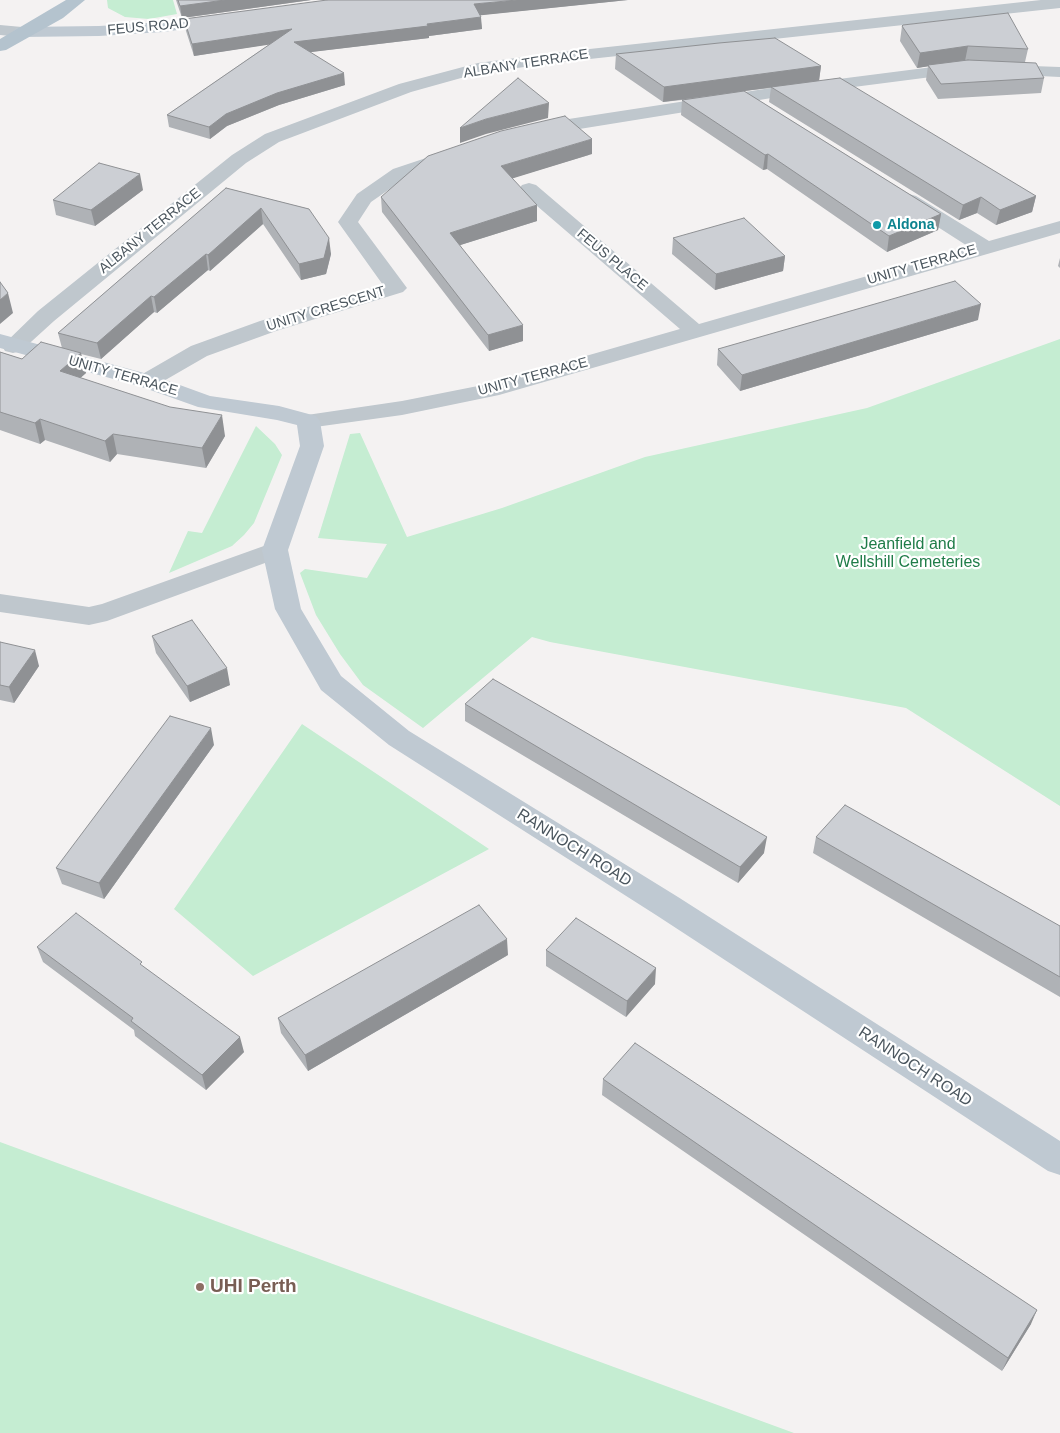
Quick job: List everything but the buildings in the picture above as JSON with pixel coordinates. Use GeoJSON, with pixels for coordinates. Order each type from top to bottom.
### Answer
{"type":"FeatureCollection","features":[{"type":"Feature","properties":{"kind":"main road"},"geometry":{"type":"LineString","coordinates":[[0,46],[57,14],[77,0]]}},
{"type":"Feature","properties":{"kind":"street","name":"ALBANY TERRACE"},"geometry":{"type":"LineString","coordinates":[[7,344],[46,316],[238,160],[272,138],[405,88],[478,68],[562,57],[1060,3]]}},
{"type":"Feature","properties":{"kind":"street","name":"FEUS ROAD"},"geometry":{"type":"LineString","coordinates":[[22,32],[99,31],[163,27],[240,17]]}},
{"type":"Feature","properties":{"kind":"street"},"geometry":{"type":"LineString","coordinates":[[0,30],[22,32]]}},
{"type":"Feature","properties":{"kind":"street"},"geometry":{"type":"LineString","coordinates":[[520,134],[554,126],[784,91],[965,68],[1060,72]]}},
{"type":"Feature","properties":{"kind":"street"},"geometry":{"type":"LineString","coordinates":[[747,98],[771,114]]}},
{"type":"Feature","properties":{"kind":"street","name":"UNITY CRESCENT"},"geometry":{"type":"LineString","coordinates":[[147,381],[199,351],[268,326],[396,288],[348,222],[364,198],[400,173],[466,150]]}},
{"type":"Feature","properties":{"kind":"street","name":"FEUS PLACE"},"geometry":{"type":"LineString","coordinates":[[529,190],[696,331]]}},
{"type":"Feature","properties":{"kind":"street"},"geometry":{"type":"LineString","coordinates":[[894,191],[984,247]]}},
{"type":"Feature","properties":{"kind":"street","name":"UNITY TERRACE"},"geometry":{"type":"LineString","coordinates":[[7,344],[147,381],[206,402],[279,413],[308,421],[402,408],[491,390],[984,247],[1060,227]]}},
{"type":"Feature","properties":{"kind":"street"},"geometry":{"type":"LineString","coordinates":[[0,603],[89,616],[107,612],[274,550],[279,542],[312,446],[308,421]]}},
{"type":"Feature","properties":{"kind":"street","name":"RANNOCH ROAD"},"geometry":{"type":"LineString","coordinates":[[274,550],[288,609],[331,683],[399,738],[667,906],[1060,1160]]}},
{"type":"Feature","properties":{"kind":"green space"},"geometry":{"type":"Polygon","coordinates":[[[107,0],[173,0],[177,14],[149,19],[125,17],[108,8],[107,0]]]}},
{"type":"Feature","properties":{"kind":"green space","name":"Jeanfield and Wellshill Cemeteries"},"geometry":{"type":"Polygon","coordinates":[[[1060,339],[1060,806],[906,708],[550,642],[532,637],[423,728],[363,685],[340,654],[316,615],[300,573],[305,569],[367,578],[387,544],[318,538],[350,434],[360,433],[407,537],[502,508],[645,457],[867,408],[1060,339]]]}},
{"type":"Feature","properties":{"kind":"green space"},"geometry":{"type":"Polygon","coordinates":[[[256,426],[275,444],[282,455],[254,523],[232,546],[169,573],[188,531],[202,533],[256,426]]]}},
{"type":"Feature","properties":{"kind":"green space"},"geometry":{"type":"Polygon","coordinates":[[[302,724],[489,849],[253,976],[174,909],[302,724]]]}},
{"type":"Feature","properties":{"kind":"green space","name":"UHI Perth"},"geometry":{"type":"Polygon","coordinates":[[[0,1142],[794,1433],[0,1433],[0,1142]]]}},
{"type":"Feature","properties":{"kind":"place","name":"Aldona"},"geometry":{"type":"Point","coordinates":[877,225]}},
{"type":"Feature","properties":{"kind":"place","name":"UHI Perth"},"geometry":{"type":"Point","coordinates":[200,1287]}}]}
